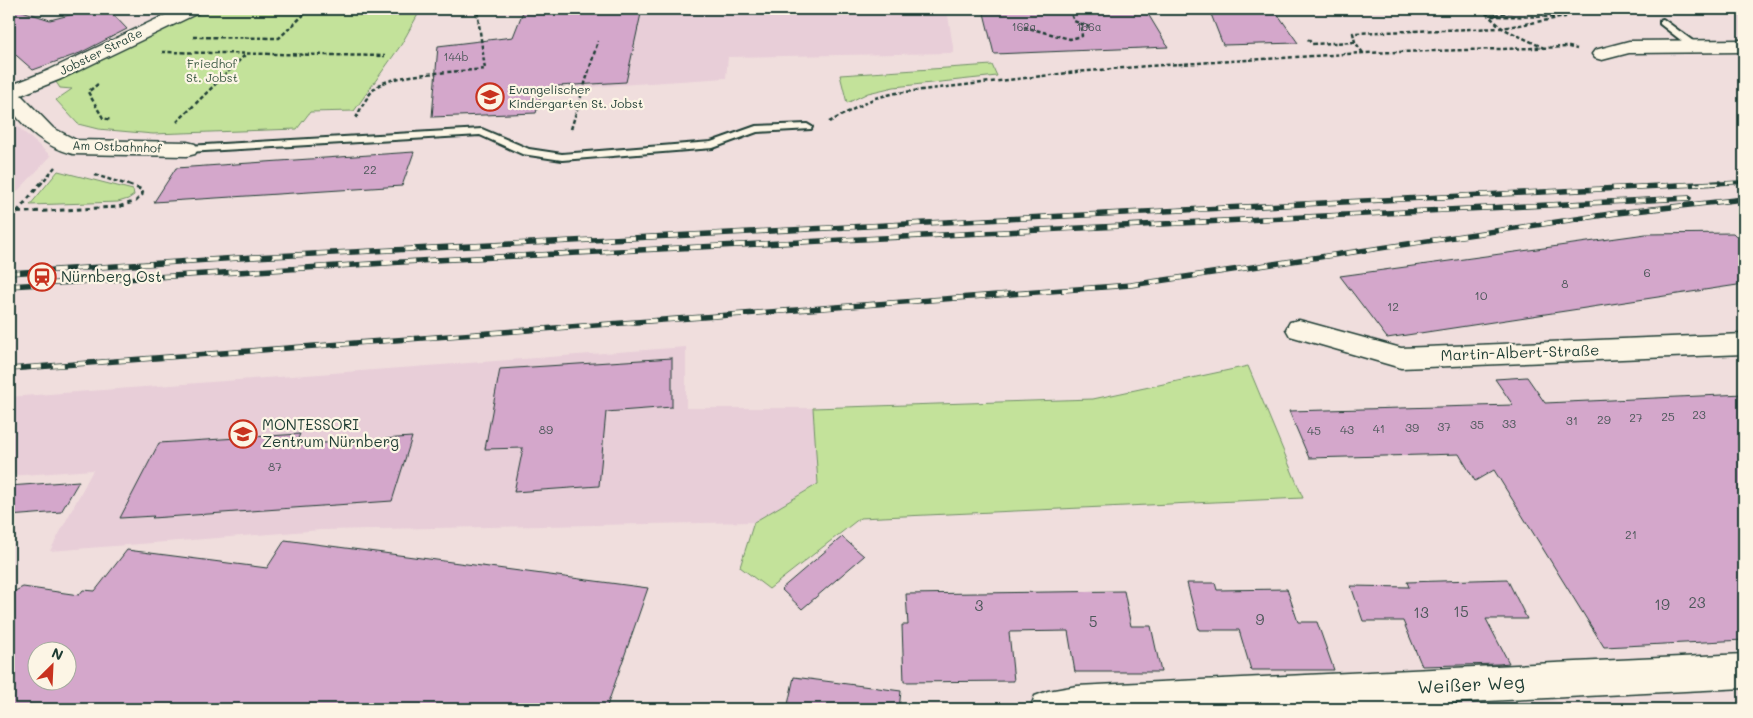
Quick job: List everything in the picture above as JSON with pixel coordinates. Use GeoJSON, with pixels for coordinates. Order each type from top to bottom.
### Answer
{"type":"FeatureCollection","features":[{"type":"Feature","properties":{"kind":"street","name":"Jobster Straße"},"geometry":{"type":"LineString","coordinates":[[9,93],[54,75],[192,9]]}},
{"type":"Feature","properties":{"kind":"street"},"geometry":{"type":"LineString","coordinates":[[1602,54],[1629,47],[1744,46]]}},
{"type":"Feature","properties":{"kind":"street","name":"Am Ostbahnhof"},"geometry":{"type":"LineString","coordinates":[[9,93],[47,136],[58,143],[73,147],[187,149]]}},
{"type":"Feature","properties":{"kind":"street","name":"Martin-Albert-Straße"},"geometry":{"type":"LineString","coordinates":[[1299,329],[1401,358],[1744,344]]}},
{"type":"Feature","properties":{"kind":"street","name":"Weißer Weg"},"geometry":{"type":"LineString","coordinates":[[1048,709],[1077,704],[1744,671]]}},
{"type":"Feature","properties":{"kind":"lane"},"geometry":{"type":"LineString","coordinates":[[1663,22],[1694,46]]}},
{"type":"Feature","properties":{"kind":"lane"},"geometry":{"type":"LineString","coordinates":[[187,149],[482,132],[526,152],[562,157],[713,145],[756,129],[807,127]]}},
{"type":"Feature","properties":{"kind":"path"},"geometry":{"type":"LineString","coordinates":[[188,38],[279,38],[310,9]]}},
{"type":"Feature","properties":{"kind":"path"},"geometry":{"type":"LineString","coordinates":[[345,139],[364,103],[379,84],[400,78],[485,69],[477,9]]}},
{"type":"Feature","properties":{"kind":"path"},"geometry":{"type":"LineString","coordinates":[[1072,9],[1071,14],[1074,21],[1089,27]]}},
{"type":"Feature","properties":{"kind":"path"},"geometry":{"type":"LineString","coordinates":[[1481,9],[1502,28],[1546,49]]}},
{"type":"Feature","properties":{"kind":"path"},"geometry":{"type":"LineString","coordinates":[[1489,16],[1521,9]]}},
{"type":"Feature","properties":{"kind":"path"},"geometry":{"type":"LineString","coordinates":[[1556,9],[1565,17]]}},
{"type":"Feature","properties":{"kind":"path"},"geometry":{"type":"LineString","coordinates":[[1489,16],[1565,17]]}},
{"type":"Feature","properties":{"kind":"path"},"geometry":{"type":"LineString","coordinates":[[1363,53],[1355,42],[1353,33],[1502,28],[1565,17]]}},
{"type":"Feature","properties":{"kind":"path"},"geometry":{"type":"LineString","coordinates":[[1024,27],[1036,28],[1050,35],[1079,38],[1082,36],[1081,28],[1083,26]]}},
{"type":"Feature","properties":{"kind":"path"},"geometry":{"type":"LineString","coordinates":[[1308,39],[1312,44],[1355,42]]}},
{"type":"Feature","properties":{"kind":"path"},"geometry":{"type":"LineString","coordinates":[[571,129],[598,41]]}},
{"type":"Feature","properties":{"kind":"path"},"geometry":{"type":"LineString","coordinates":[[807,127],[826,124],[875,98],[896,93],[1076,72],[1363,53],[1569,47],[1602,54]]}},
{"type":"Feature","properties":{"kind":"path"},"geometry":{"type":"LineString","coordinates":[[158,52],[385,56]]}},
{"type":"Feature","properties":{"kind":"path"},"geometry":{"type":"LineString","coordinates":[[172,128],[246,54]]}},
{"type":"Feature","properties":{"kind":"path"},"geometry":{"type":"LineString","coordinates":[[103,80],[88,92],[103,118],[119,122]]}},
{"type":"Feature","properties":{"kind":"path"},"geometry":{"type":"LineString","coordinates":[[16,212],[58,164]]}},
{"type":"Feature","properties":{"kind":"path"},"geometry":{"type":"LineString","coordinates":[[9,213],[118,207],[136,201],[142,195],[142,190],[137,186],[93,174]]}},
{"type":"Feature","properties":{"kind":"shaded area"},"geometry":{"type":"Polygon","coordinates":[[[597,9],[947,9],[954,53],[728,57],[726,78],[574,88],[597,9]]]}},
{"type":"Feature","properties":{"kind":"shaded area"},"geometry":{"type":"Polygon","coordinates":[[[9,119],[51,156],[15,194],[9,195],[9,119]]]}},
{"type":"Feature","properties":{"kind":"shaded area"},"geometry":{"type":"Polygon","coordinates":[[[686,347],[686,408],[813,408],[818,484],[754,522],[321,530],[50,551],[93,470],[9,476],[9,397],[686,347]]]}},
{"type":"Feature","properties":{"kind":"green space","name":"Friedhof St. Jobst"},"geometry":{"type":"Polygon","coordinates":[[[199,9],[421,9],[401,45],[354,111],[310,112],[297,129],[153,134],[98,129],[78,124],[56,100],[72,89],[60,88],[56,82],[116,49],[199,9]]]}},
{"type":"Feature","properties":{"kind":"green space"},"geometry":{"type":"Polygon","coordinates":[[[992,65],[997,76],[894,87],[868,93],[847,103],[840,75],[992,65]]]}},
{"type":"Feature","properties":{"kind":"green space"},"geometry":{"type":"Polygon","coordinates":[[[58,171],[133,190],[134,195],[118,202],[30,205],[58,171]]]}},
{"type":"Feature","properties":{"kind":"green space"},"geometry":{"type":"Polygon","coordinates":[[[1248,366],[1303,498],[860,518],[769,589],[740,567],[754,522],[818,484],[813,408],[1093,399],[1248,366]]]}},
{"type":"Feature","properties":{"kind":"building"},"geometry":{"type":"Polygon","coordinates":[[[9,9],[16,9],[50,20],[93,9],[108,9],[127,29],[80,53],[33,70],[9,49],[9,9]]]}},
{"type":"Feature","properties":{"kind":"building"},"geometry":{"type":"Polygon","coordinates":[[[524,9],[642,9],[626,82],[558,86],[557,91],[542,92],[536,113],[432,117],[438,46],[513,37],[524,9]]]}},
{"type":"Feature","properties":{"kind":"building"},"geometry":{"type":"Polygon","coordinates":[[[983,9],[1145,9],[1168,47],[994,54],[983,9]]]}},
{"type":"Feature","properties":{"kind":"building"},"geometry":{"type":"Polygon","coordinates":[[[1209,9],[1274,9],[1298,43],[1223,45],[1209,9]]]}},
{"type":"Feature","properties":{"kind":"building"},"geometry":{"type":"Polygon","coordinates":[[[414,152],[402,186],[154,202],[176,168],[414,152]]]}},
{"type":"Feature","properties":{"kind":"building"},"geometry":{"type":"Polygon","coordinates":[[[1733,233],[1744,244],[1744,284],[1387,338],[1340,276],[1646,234],[1733,233]]]}},
{"type":"Feature","properties":{"kind":"building"},"geometry":{"type":"Polygon","coordinates":[[[672,358],[672,407],[606,412],[599,486],[514,492],[523,448],[485,449],[500,369],[672,358]]]}},
{"type":"Feature","properties":{"kind":"building"},"geometry":{"type":"Polygon","coordinates":[[[1527,377],[1545,403],[1744,394],[1744,640],[1604,647],[1494,470],[1475,481],[1459,454],[1309,458],[1289,411],[1513,405],[1495,379],[1527,377]]]}},
{"type":"Feature","properties":{"kind":"building"},"geometry":{"type":"Polygon","coordinates":[[[300,434],[295,445],[412,437],[392,501],[152,518],[154,516],[120,518],[159,443],[300,434]]]}},
{"type":"Feature","properties":{"kind":"building"},"geometry":{"type":"Polygon","coordinates":[[[79,481],[61,512],[9,516],[9,486],[79,481]]]}},
{"type":"Feature","properties":{"kind":"building"},"geometry":{"type":"Polygon","coordinates":[[[842,537],[864,556],[802,609],[781,589],[842,537]]]}},
{"type":"Feature","properties":{"kind":"building"},"geometry":{"type":"Polygon","coordinates":[[[285,540],[648,588],[606,709],[9,709],[9,594],[23,587],[79,595],[83,590],[95,591],[127,550],[267,568],[285,540]]]}},
{"type":"Feature","properties":{"kind":"building"},"geometry":{"type":"Polygon","coordinates":[[[1507,579],[1527,619],[1486,619],[1509,663],[1499,664],[1422,666],[1403,621],[1363,621],[1351,586],[1409,587],[1407,582],[1507,579]]]}},
{"type":"Feature","properties":{"kind":"building"},"geometry":{"type":"Polygon","coordinates":[[[1187,583],[1215,583],[1217,590],[1287,589],[1298,622],[1317,622],[1334,670],[1251,670],[1239,630],[1199,630],[1187,583]]]}},
{"type":"Feature","properties":{"kind":"building"},"geometry":{"type":"Polygon","coordinates":[[[1124,591],[1131,626],[1151,626],[1161,672],[1075,672],[1068,631],[1009,632],[1014,681],[904,682],[902,625],[908,625],[906,594],[1124,591]]]}},
{"type":"Feature","properties":{"kind":"building"},"geometry":{"type":"Polygon","coordinates":[[[794,677],[901,691],[899,709],[787,709],[794,677]]]}},
{"type":"Feature","properties":{"kind":"railway"},"geometry":{"type":"LineString","coordinates":[[1694,185],[1744,182]]}},
{"type":"Feature","properties":{"kind":"railway"},"geometry":{"type":"LineString","coordinates":[[9,273],[254,257],[1719,183]]}},
{"type":"Feature","properties":{"kind":"railway"},"geometry":{"type":"LineString","coordinates":[[9,286],[435,260],[1689,198]]}},
{"type":"Feature","properties":{"kind":"railway"},"geometry":{"type":"LineString","coordinates":[[9,369],[1131,285],[1617,213],[1744,199]]}},
{"type":"Feature","properties":{"kind":"place","name":"Evangelischer Kindergarten St. Jobst"},"geometry":{"type":"Point","coordinates":[490,97]}},
{"type":"Feature","properties":{"kind":"place","name":"Nürnberg Ost"},"geometry":{"type":"Point","coordinates":[42,277]}},
{"type":"Feature","properties":{"kind":"place","name":"MONTESSORI Zentrum Nürnberg"},"geometry":{"type":"Point","coordinates":[243,434]}}]}
